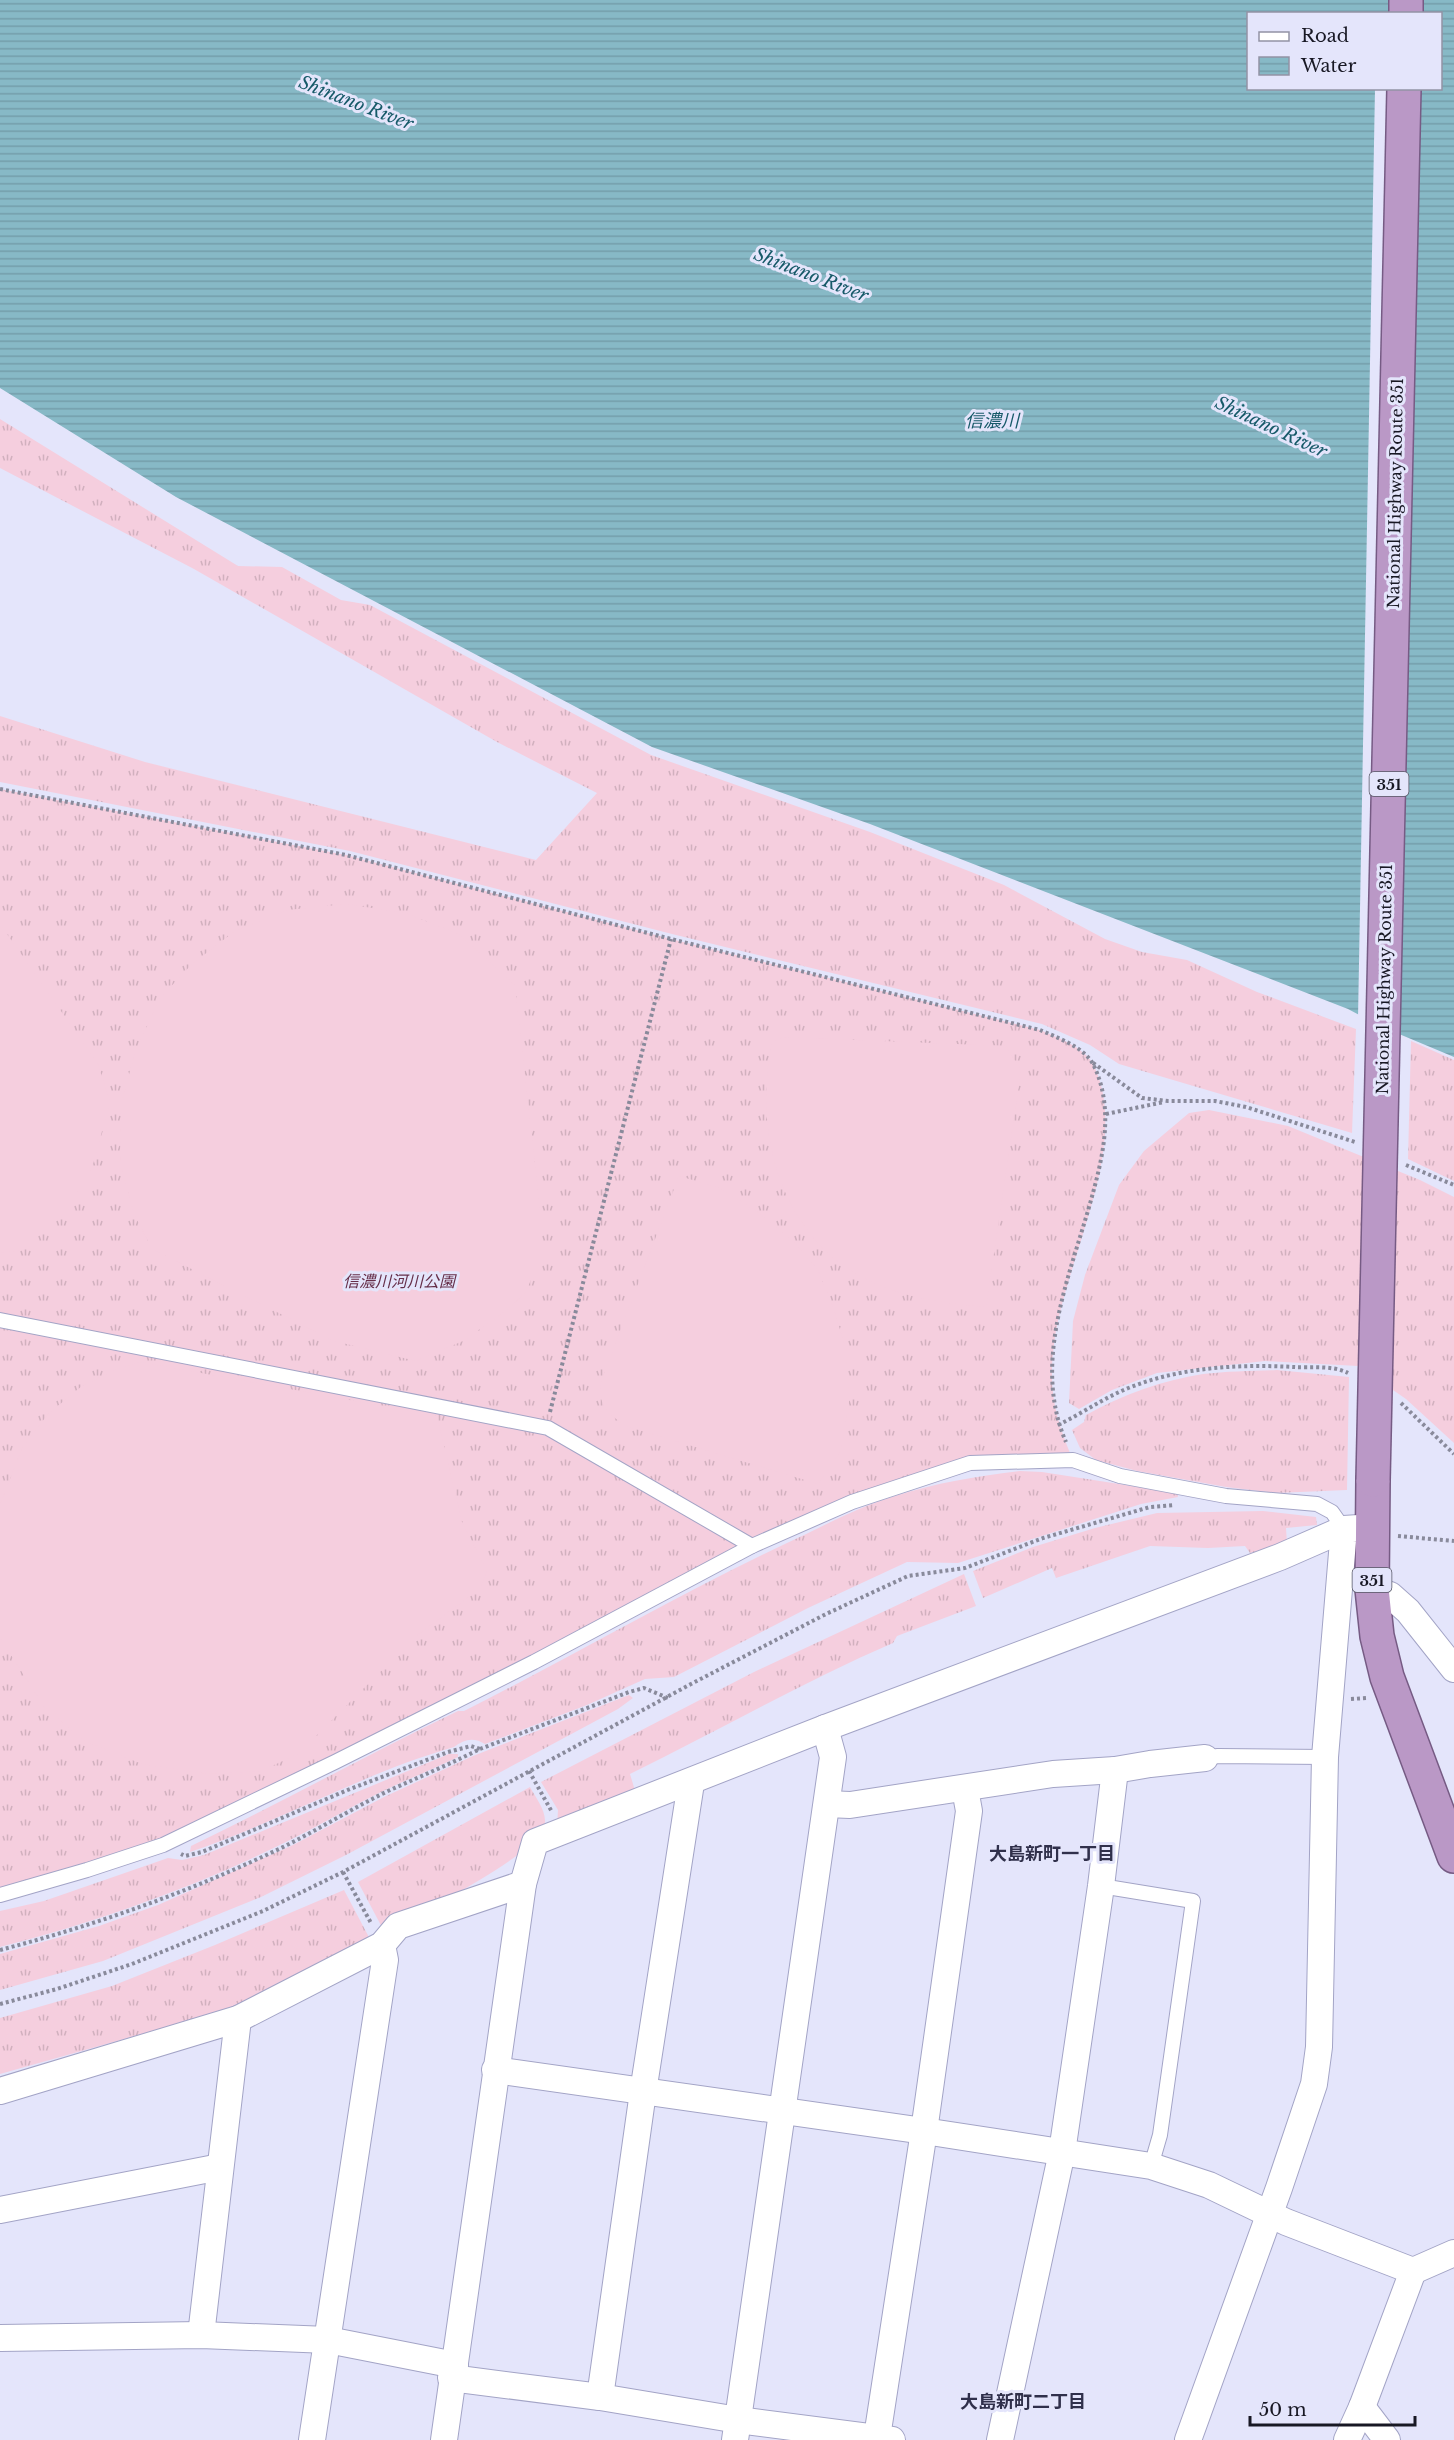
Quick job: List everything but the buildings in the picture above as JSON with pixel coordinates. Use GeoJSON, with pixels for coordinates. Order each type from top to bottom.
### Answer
{"type":"FeatureCollection","features":[{"type":"Feature","properties":{"kind":"highway","name":"National Highway Route 351"},"geometry":{"type":"LineString","coordinates":[[1404,90],[1373,1480],[1368,1531],[1377,1636],[1387,1677],[1454,1856]]}},
{"type":"Feature","properties":{"kind":"street"},"geometry":{"type":"LineString","coordinates":[[444,2440],[495,2070],[523,1884],[534,1842],[691,1783],[825,1728],[1280,1557],[1368,1531],[1325,1757],[1319,2047],[1314,2084],[1188,2440]]}},
{"type":"Feature","properties":{"kind":"street"},"geometry":{"type":"LineString","coordinates":[[1372,1588],[1390,1595],[1408,1611],[1454,1669]]}},
{"type":"Feature","properties":{"kind":"street"},"geometry":{"type":"LineString","coordinates":[[737,2430],[833,1757],[825,1728]]}},
{"type":"Feature","properties":{"kind":"street"},"geometry":{"type":"LineString","coordinates":[[827,1804],[850,1805],[1053,1774],[1115,1770],[1205,1758]]}},
{"type":"Feature","properties":{"kind":"street"},"geometry":{"type":"LineString","coordinates":[[1000,2440],[1062,2152],[1101,1886],[1115,1770]]}},
{"type":"Feature","properties":{"kind":"street"},"geometry":{"type":"LineString","coordinates":[[600,2397],[643,2092],[691,1783]]}},
{"type":"Feature","properties":{"kind":"street"},"geometry":{"type":"LineString","coordinates":[[0,2338],[201,2335],[328,2340],[453,2372],[600,2397],[737,2430],[884,2439],[969,1811],[965,1789]]}},
{"type":"Feature","properties":{"kind":"street"},"geometry":{"type":"LineString","coordinates":[[0,2091],[238,2019],[382,1945],[398,1926],[523,1884]]}},
{"type":"Feature","properties":{"kind":"street"},"geometry":{"type":"LineString","coordinates":[[312,2440],[385,1960],[382,1945]]}},
{"type":"Feature","properties":{"kind":"street"},"geometry":{"type":"LineString","coordinates":[[201,2335],[238,2019]]}},
{"type":"Feature","properties":{"kind":"street"},"geometry":{"type":"LineString","coordinates":[[495,2070],[1151,2166],[1209,2185],[1270,2212],[1286,2222],[1413,2271],[1454,2253]]}},
{"type":"Feature","properties":{"kind":"street"},"geometry":{"type":"LineString","coordinates":[[0,2210],[220,2167]]}},
{"type":"Feature","properties":{"kind":"street"},"geometry":{"type":"LineString","coordinates":[[1347,2440],[1362,2407],[1413,2271]]}},
{"type":"Feature","properties":{"kind":"street"},"geometry":{"type":"LineString","coordinates":[[1362,2407],[1387,2440]]}},
{"type":"Feature","properties":{"kind":"lane"},"geometry":{"type":"LineString","coordinates":[[0,1320],[548,1428],[752,1546]]}},
{"type":"Feature","properties":{"kind":"lane"},"geometry":{"type":"LineString","coordinates":[[0,1895],[163,1845],[534,1662],[752,1546],[852,1502],[970,1463],[1073,1460],[1120,1476],[1226,1497],[1317,1504],[1368,1531]]}},
{"type":"Feature","properties":{"kind":"lane"},"geometry":{"type":"LineString","coordinates":[[1205,1758],[1218,1756],[1325,1757]]}},
{"type":"Feature","properties":{"kind":"lane"},"geometry":{"type":"LineString","coordinates":[[1101,1886],[1193,1901],[1160,2135],[1151,2166]]}},
{"type":"Feature","properties":{"kind":"path"},"geometry":{"type":"LineString","coordinates":[[0,789],[346,855],[670,939],[1040,1030],[1069,1043],[1142,1098],[1168,1101],[1215,1101],[1246,1107],[1358,1143]]}},
{"type":"Feature","properties":{"kind":"path"},"geometry":{"type":"LineString","coordinates":[[548,1428],[551,1405],[670,939]]}},
{"type":"Feature","properties":{"kind":"path"},"geometry":{"type":"LineString","coordinates":[[1073,1460],[1058,1425],[1052,1394],[1053,1344],[1064,1290],[1104,1149],[1106,1114],[1092,1062]]}},
{"type":"Feature","properties":{"kind":"path"},"geometry":{"type":"LineString","coordinates":[[1106,1114],[1168,1101]]}},
{"type":"Feature","properties":{"kind":"path"},"geometry":{"type":"LineString","coordinates":[[1397,1161],[1454,1185]]}},
{"type":"Feature","properties":{"kind":"path"},"geometry":{"type":"LineString","coordinates":[[1058,1425],[1131,1387],[1162,1377],[1201,1370],[1271,1366],[1344,1371],[1353,1376]]}},
{"type":"Feature","properties":{"kind":"path"},"geometry":{"type":"LineString","coordinates":[[1397,1400],[1454,1454]]}},
{"type":"Feature","properties":{"kind":"path"},"geometry":{"type":"LineString","coordinates":[[0,2004],[57,1989],[132,1964],[262,1911],[343,1872],[826,1614],[908,1576],[965,1568],[1043,1538],[1150,1507],[1183,1504]]}},
{"type":"Feature","properties":{"kind":"path"},"geometry":{"type":"LineString","coordinates":[[1368,1531],[1454,1541]]}},
{"type":"Feature","properties":{"kind":"path"},"geometry":{"type":"LineString","coordinates":[[0,1950],[98,1923],[180,1892],[285,1846],[387,1792],[480,1749],[628,1692],[644,1688],[668,1698]]}},
{"type":"Feature","properties":{"kind":"path"},"geometry":{"type":"LineString","coordinates":[[1347,1698],[1358,1700],[1367,1698]]}},
{"type":"Feature","properties":{"kind":"path"},"geometry":{"type":"LineString","coordinates":[[163,1845],[186,1856],[448,1752],[471,1746],[480,1749]]}},
{"type":"Feature","properties":{"kind":"path"},"geometry":{"type":"LineString","coordinates":[[529,1771],[552,1810],[551,1835]]}},
{"type":"Feature","properties":{"kind":"path"},"geometry":{"type":"LineString","coordinates":[[343,1872],[382,1945]]}},
{"type":"Feature","properties":{"kind":"green space"},"geometry":{"type":"Polygon","coordinates":[[[0,419],[238,566],[282,567],[341,600],[370,605],[651,755],[870,832],[1004,885],[1105,939],[1142,952],[1187,960],[1257,992],[1356,1029],[1352,1133],[1119,1064],[1090,1045],[1042,1024],[672,934],[350,851],[0,782],[0,716],[145,762],[536,860],[597,793],[497,742],[194,569],[0,468],[0,419]]]}},
{"type":"Feature","properties":{"kind":"green space","name":"信濃川河川公園"},"geometry":{"type":"Polygon","coordinates":[[[0,789],[346,855],[671,939],[1040,1030],[1083,1052],[1093,1064],[1103,1095],[1105,1129],[1101,1165],[1060,1311],[1052,1360],[1054,1404],[1073,1460],[970,1463],[852,1502],[163,1845],[0,1895],[0,789]]]}},
{"type":"Feature","properties":{"kind":"green space"},"geometry":{"type":"Polygon","coordinates":[[[346,904],[405,913],[459,934],[515,985],[540,1208],[540,1257],[526,1292],[507,1310],[463,1341],[416,1361],[334,1341],[152,1249],[134,1214],[120,1162],[121,1105],[135,1052],[160,998],[192,964],[235,931],[287,910],[346,904]]]}},
{"type":"Feature","properties":{"kind":"green space"},"geometry":{"type":"Polygon","coordinates":[[[0,924],[98,1064],[110,1102],[92,1168],[66,1210],[22,1250],[0,1253],[0,924]]]}},
{"type":"Feature","properties":{"kind":"green space"},"geometry":{"type":"Polygon","coordinates":[[[784,1037],[1006,1046],[1021,1071],[986,1307],[915,1297],[865,1279],[825,1250],[804,1226],[788,1198],[776,1169],[769,1138],[766,1105],[767,1073],[772,1042],[784,1037]]]}},
{"type":"Feature","properties":{"kind":"green space"},"geometry":{"type":"Polygon","coordinates":[[[1411,1041],[1454,1060],[1454,1181],[1408,1159],[1411,1041]]]}},
{"type":"Feature","properties":{"kind":"green space"},"geometry":{"type":"Polygon","coordinates":[[[1209,1110],[1288,1126],[1420,1180],[1454,1197],[1454,1443],[1406,1399],[1358,1366],[1265,1361],[1157,1373],[1112,1390],[1079,1409],[1069,1403],[1073,1321],[1085,1275],[1119,1185],[1144,1151],[1189,1113],[1209,1110]]]}},
{"type":"Feature","properties":{"kind":"green space"},"geometry":{"type":"Polygon","coordinates":[[[679,1176],[720,1188],[759,1213],[795,1243],[818,1270],[846,1349],[849,1402],[841,1451],[818,1484],[626,1426],[609,1413],[603,1404],[600,1384],[679,1176]]]}},
{"type":"Feature","properties":{"kind":"green space"},"geometry":{"type":"Polygon","coordinates":[[[141,1362],[437,1416],[462,1522],[487,1571],[481,1586],[473,1594],[416,1636],[298,1754],[261,1771],[209,1774],[142,1764],[85,1741],[45,1708],[0,1638],[0,1505],[22,1448],[48,1414],[82,1386],[117,1369],[141,1362]]]}},
{"type":"Feature","properties":{"kind":"green space"},"geometry":{"type":"Polygon","coordinates":[[[1277,1370],[1349,1377],[1347,1490],[1276,1493],[1226,1487],[1137,1471],[1096,1460],[1080,1448],[1072,1430],[1084,1422],[1086,1415],[1158,1384],[1203,1374],[1277,1370]]]}},
{"type":"Feature","properties":{"kind":"green space"},"geometry":{"type":"Polygon","coordinates":[[[1020,1471],[1042,1472],[1177,1493],[1178,1497],[1141,1504],[958,1563],[907,1562],[808,1608],[674,1677],[645,1679],[587,1705],[485,1744],[477,1740],[462,1742],[454,1747],[387,1770],[256,1827],[190,1852],[191,1846],[424,1727],[458,1711],[464,1711],[705,1583],[840,1518],[867,1506],[926,1487],[1020,1471]]]}},
{"type":"Feature","properties":{"kind":"green space"},"geometry":{"type":"Polygon","coordinates":[[[1263,1511],[1316,1517],[1317,1525],[1286,1528],[1287,1544],[1250,1553],[1245,1546],[1208,1548],[1150,1546],[1056,1578],[1052,1568],[983,1598],[973,1571],[1033,1547],[1095,1528],[1157,1513],[1263,1511]]]}},
{"type":"Feature","properties":{"kind":"green space"},"geometry":{"type":"Polygon","coordinates":[[[964,1574],[976,1606],[897,1636],[893,1643],[793,1690],[630,1774],[636,1794],[557,1827],[558,1810],[541,1782],[754,1672],[964,1574]]]}},
{"type":"Feature","properties":{"kind":"green space"},"geometry":{"type":"Polygon","coordinates":[[[629,1695],[633,1698],[618,1709],[346,1855],[261,1897],[103,1961],[0,1990],[0,1954],[99,1926],[158,1905],[293,1845],[384,1797],[473,1756],[629,1695]]]}},
{"type":"Feature","properties":{"kind":"green space"},"geometry":{"type":"Polygon","coordinates":[[[449,1754],[458,1754],[458,1757],[379,1793],[255,1857],[148,1901],[75,1926],[0,1947],[0,1911],[44,1901],[168,1858],[182,1860],[204,1855],[449,1754]]]}},
{"type":"Feature","properties":{"kind":"green space"},"geometry":{"type":"Polygon","coordinates":[[[530,1787],[542,1808],[545,1819],[543,1830],[533,1842],[495,1870],[385,1933],[358,1882],[530,1787]]]}},
{"type":"Feature","properties":{"kind":"green space"},"geometry":{"type":"Polygon","coordinates":[[[344,1890],[371,1941],[234,2008],[0,2074],[0,2018],[112,1986],[344,1890]]]}},
{"type":"Feature","properties":{"kind":"water","name":"信濃川"},"geometry":{"type":"Polygon","coordinates":[[[0,0],[1454,0],[1454,1057],[1380,1026],[1348,1009],[870,824],[652,747],[176,497],[0,388],[0,0]]]}},
{"type":"Feature","properties":{"kind":"pier"},"geometry":{"type":"Polygon","coordinates":[[[1375,90],[1418,90],[1399,1038],[1358,1018],[1375,90]]]}},
{"type":"Feature","properties":{"kind":"district","name":"大島新町一丁目"},"geometry":{"type":"Point","coordinates":[1052,1854]}},
{"type":"Feature","properties":{"kind":"district","name":"大島新町二丁目"},"geometry":{"type":"Point","coordinates":[1023,2402]}},
{"type":"Feature","properties":{"kind":"water label","name":"Shinano River"},"geometry":{"type":"Point","coordinates":[356,103]}},
{"type":"Feature","properties":{"kind":"water label","name":"Shinano River"},"geometry":{"type":"Point","coordinates":[811,275]}},
{"type":"Feature","properties":{"kind":"water label","name":"Shinano River"},"geometry":{"type":"Point","coordinates":[1271,427]}}]}
